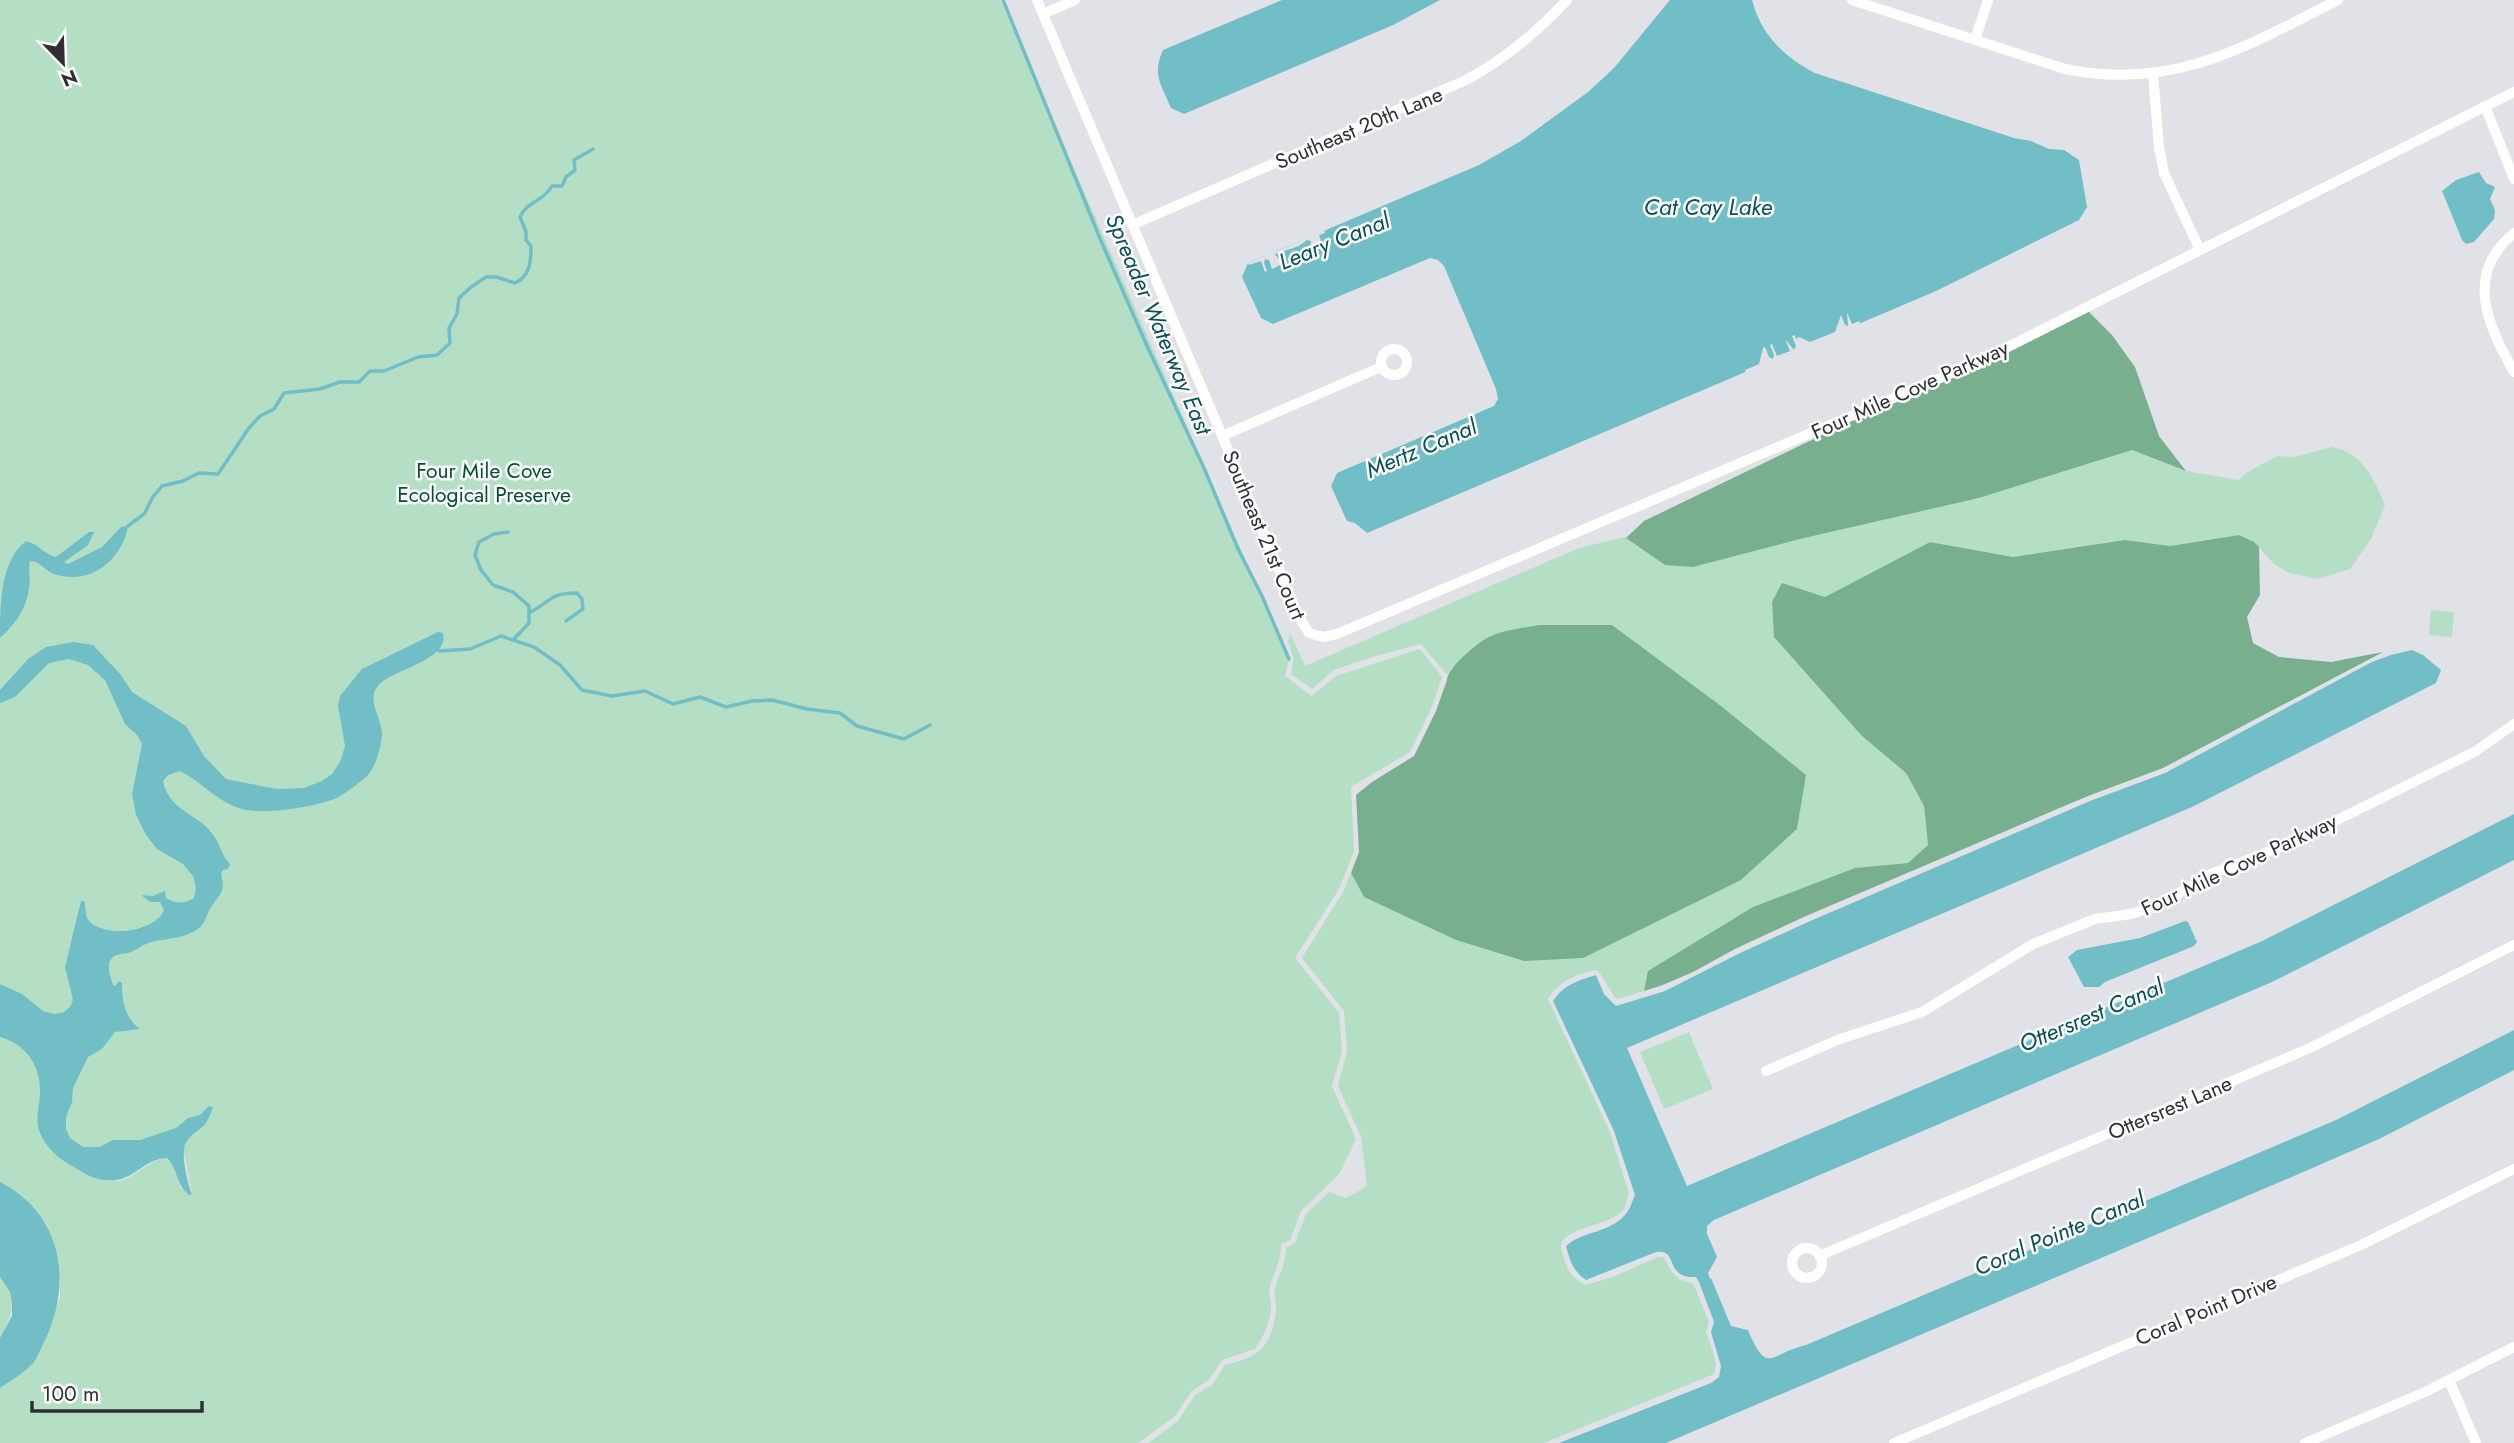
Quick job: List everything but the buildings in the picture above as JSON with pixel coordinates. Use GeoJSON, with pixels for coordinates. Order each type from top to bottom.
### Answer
{"type":"FeatureCollection","features":[{"type":"Feature","properties":{"kind":"street","name":"Southeast 21st Court"},"geometry":{"type":"LineString","coordinates":[[1037,0],[1301,623],[1309,633],[1319,636]]}},
{"type":"Feature","properties":{"kind":"street"},"geometry":{"type":"LineString","coordinates":[[1043,14],[1075,0]]}},
{"type":"Feature","properties":{"kind":"street","name":"Southeast 20th Lane"},"geometry":{"type":"LineString","coordinates":[[1132,225],[1459,84],[1509,53],[1543,25],[1567,0]]}},
{"type":"Feature","properties":{"kind":"street"},"geometry":{"type":"LineString","coordinates":[[1852,0],[2034,60],[2084,73],[2152,74],[2190,67],[2218,58],[2338,0]]}},
{"type":"Feature","properties":{"kind":"street"},"geometry":{"type":"LineString","coordinates":[[1975,40],[1988,0]]}},
{"type":"Feature","properties":{"kind":"street"},"geometry":{"type":"LineString","coordinates":[[2152,74],[2164,173],[2200,250]]}},
{"type":"Feature","properties":{"kind":"street","name":"Four Mile Cove Parkway"},"geometry":{"type":"LineString","coordinates":[[1319,636],[1337,634],[1974,364],[2514,92]]}},
{"type":"Feature","properties":{"kind":"street"},"geometry":{"type":"LineString","coordinates":[[2485,106],[2514,179]]}},
{"type":"Feature","properties":{"kind":"street"},"geometry":{"type":"LineString","coordinates":[[2514,233],[2489,262],[2484,289],[2493,326],[2514,372]]}},
{"type":"Feature","properties":{"kind":"street"},"geometry":{"type":"LineString","coordinates":[[1222,436],[1381,366]]}},
{"type":"Feature","properties":{"kind":"street","name":"Four Mile Cove Parkway"},"geometry":{"type":"LineString","coordinates":[[1766,1071],[1840,1039],[1922,1012],[2033,944],[2095,919],[2131,914],[2157,906],[2201,878],[2297,839],[2476,751],[2514,724]]}},
{"type":"Feature","properties":{"kind":"street","name":"Ottersrest Lane"},"geometry":{"type":"LineString","coordinates":[[1819,1256],[2310,1048],[2514,945]]}},
{"type":"Feature","properties":{"kind":"street","name":"Coral Point Drive"},"geometry":{"type":"LineString","coordinates":[[1894,1443],[2369,1241],[2514,1169]]}},
{"type":"Feature","properties":{"kind":"street"},"geometry":{"type":"LineString","coordinates":[[2305,1443],[2449,1380],[2514,1347]]}},
{"type":"Feature","properties":{"kind":"street"},"geometry":{"type":"LineString","coordinates":[[2449,1380],[2476,1443]]}},
{"type":"Feature","properties":{"kind":"green space","name":"Four Mile Cove Ecological Preserve"},"geometry":{"type":"Polygon","coordinates":[[[0,0],[1000,0],[1289,659],[1285,676],[1312,696],[1336,676],[1420,649],[1442,677],[1431,709],[1410,752],[1351,787],[1354,851],[1339,889],[1295,958],[1339,1013],[1342,1051],[1332,1086],[1356,1139],[1340,1173],[1301,1211],[1290,1240],[1281,1244],[1279,1261],[1270,1288],[1269,1319],[1255,1349],[1222,1360],[1209,1380],[1192,1391],[1175,1416],[1138,1443],[0,1443],[0,1388],[17,1377],[60,1299],[60,1273],[57,1254],[47,1226],[34,1207],[0,1221],[0,0]],[[186,1141],[102,1180],[123,1180],[156,1161],[168,1158],[180,1187],[192,1194],[183,1148],[186,1141]]]}},
{"type":"Feature","properties":{"kind":"green space"},"geometry":{"type":"Polygon","coordinates":[[[2085,308],[2112,335],[2135,367],[2159,436],[2186,471],[2132,450],[1979,498],[1800,539],[1693,567],[1665,565],[1626,538],[1644,521],[2085,308]]]}},
{"type":"Feature","properties":{"kind":"green space"},"geometry":{"type":"Polygon","coordinates":[[[2332,447],[2343,450],[2360,461],[2371,476],[2385,505],[2371,539],[2350,569],[2318,579],[2289,573],[2274,564],[2254,542],[2239,535],[2170,546],[2125,540],[2013,557],[1930,542],[1825,597],[1782,584],[1862,736],[1906,773],[1924,806],[1928,845],[1908,863],[1855,868],[1648,971],[1644,991],[1617,999],[1595,970],[1568,980],[1548,999],[1610,1132],[1629,1194],[1624,1208],[1617,1215],[1564,1239],[1561,1247],[1567,1266],[1573,1276],[1586,1285],[1664,1257],[1675,1275],[1693,1283],[1709,1322],[1706,1332],[1716,1365],[1714,1374],[1544,1443],[1148,1443],[1178,1421],[1195,1395],[1213,1384],[1225,1365],[1255,1354],[1267,1342],[1274,1323],[1276,1284],[1285,1260],[1286,1248],[1295,1243],[1306,1214],[1329,1192],[1346,1198],[1367,1186],[1361,1137],[1338,1086],[1347,1051],[1344,1011],[1302,958],[1343,892],[1351,873],[1364,897],[1456,940],[1524,961],[1741,880],[1797,829],[1805,775],[1452,667],[1447,675],[1421,644],[1334,670],[1312,689],[1291,674],[1294,659],[1288,642],[1290,633],[1305,666],[1579,548],[1625,537],[1665,565],[1800,539],[1979,498],[2132,450],[2186,471],[2239,480],[2246,473],[2277,456],[2294,457],[2332,447]]]}},
{"type":"Feature","properties":{"kind":"green space"},"geometry":{"type":"Polygon","coordinates":[[[2239,535],[2259,547],[2260,595],[2247,617],[2253,643],[2279,657],[2331,662],[2383,652],[2163,768],[2088,796],[1806,916],[1693,972],[1644,991],[1648,971],[1753,907],[1855,868],[1908,863],[1928,845],[1924,806],[1906,773],[1862,736],[1774,637],[1772,602],[1782,583],[1825,597],[1930,542],[2013,557],[2125,540],[2170,546],[2239,535]]]}},
{"type":"Feature","properties":{"kind":"green space"},"geometry":{"type":"Polygon","coordinates":[[[2431,610],[2454,612],[2452,637],[2429,635],[2431,610]]]}},
{"type":"Feature","properties":{"kind":"green space"},"geometry":{"type":"Polygon","coordinates":[[[1539,625],[1612,625],[1721,706],[1806,775],[1797,829],[1741,880],[1583,958],[1524,961],[1456,940],[1364,897],[1351,873],[1359,852],[1356,795],[1414,756],[1436,711],[1448,675],[1464,656],[1495,635],[1539,625]]]}},
{"type":"Feature","properties":{"kind":"green space"},"geometry":{"type":"Polygon","coordinates":[[[1689,1032],[1713,1089],[1664,1109],[1640,1052],[1689,1032]]]}},
{"type":"Feature","properties":{"kind":"green space"},"geometry":{"type":"Polygon","coordinates":[[[0,1277],[10,1291],[12,1307],[0,1338],[0,1277]]]}},
{"type":"Feature","properties":{"kind":"water"},"geometry":{"type":"Polygon","coordinates":[[[1282,0],[1440,0],[1393,25],[1184,114],[1171,108],[1158,73],[1163,50],[1282,0]]]}},
{"type":"Feature","properties":{"kind":"water","name":"Cat Cay Lake"},"geometry":{"type":"Polygon","coordinates":[[[1670,0],[1752,0],[1761,24],[1775,44],[1793,60],[1815,73],[2049,149],[2064,150],[2079,160],[2087,207],[2079,220],[1936,291],[1367,533],[1355,523],[1347,521],[1331,486],[1337,473],[1494,406],[1498,399],[1444,266],[1438,260],[1430,258],[1273,324],[1261,318],[1242,277],[1248,263],[1479,165],[1521,141],[1588,92],[1614,68],[1670,0]]]}},
{"type":"Feature","properties":{"kind":"water"},"geometry":{"type":"Polygon","coordinates":[[[2479,172],[2486,183],[2495,187],[2490,199],[2495,210],[2494,219],[2474,242],[2466,244],[2442,191],[2456,180],[2479,172]]]}},
{"type":"Feature","properties":{"kind":"water"},"geometry":{"type":"Polygon","coordinates":[[[128,526],[119,550],[103,567],[92,573],[68,577],[54,574],[30,561],[28,597],[15,622],[0,638],[1,599],[6,572],[17,550],[26,541],[56,557],[89,532],[94,532],[88,545],[64,562],[68,564],[102,547],[121,527],[128,526]]]}},
{"type":"Feature","properties":{"kind":"water"},"geometry":{"type":"Polygon","coordinates":[[[438,632],[443,633],[443,643],[438,651],[378,686],[373,698],[382,731],[377,758],[367,776],[337,798],[290,809],[252,811],[225,802],[180,771],[168,775],[163,781],[171,799],[208,828],[230,864],[221,874],[221,892],[197,930],[187,935],[146,944],[110,960],[113,985],[119,981],[122,983],[125,1009],[140,1029],[115,1032],[102,1049],[88,1057],[73,1088],[66,1129],[70,1138],[83,1147],[100,1147],[113,1140],[140,1140],[176,1128],[188,1118],[200,1115],[209,1106],[213,1107],[204,1125],[185,1145],[185,1167],[192,1194],[189,1195],[181,1185],[167,1158],[150,1162],[130,1175],[114,1180],[95,1178],[65,1162],[48,1146],[39,1130],[37,1121],[40,1083],[35,1065],[17,1045],[0,1037],[0,984],[22,994],[43,1011],[54,1014],[64,1012],[73,1000],[65,967],[81,901],[84,901],[88,920],[98,927],[107,930],[130,930],[151,923],[164,910],[160,902],[150,902],[141,895],[153,896],[165,891],[166,898],[183,902],[194,898],[196,888],[193,876],[183,864],[157,849],[136,815],[132,794],[142,744],[125,724],[105,680],[88,665],[69,659],[49,663],[15,697],[0,703],[0,690],[28,659],[46,647],[73,642],[93,645],[121,675],[132,692],[186,726],[204,756],[226,779],[277,789],[304,788],[332,774],[340,762],[345,746],[338,706],[340,696],[362,669],[438,632]]]}},
{"type":"Feature","properties":{"kind":"water","name":"Ottersrest Canal"},"geometry":{"type":"Polygon","coordinates":[[[2412,650],[2423,655],[2441,670],[2436,683],[2192,807],[1627,1048],[1687,1186],[2260,942],[2514,814],[2514,860],[2272,982],[1714,1220],[1707,1226],[1707,1234],[1717,1257],[1708,1273],[1710,1279],[1731,1326],[1748,1330],[1760,1353],[1766,1358],[1806,1345],[2336,1120],[2514,1030],[2514,1070],[2379,1139],[1666,1443],[1559,1443],[1711,1383],[1719,1377],[1721,1366],[1711,1332],[1714,1322],[1699,1282],[1696,1277],[1679,1273],[1668,1255],[1656,1252],[1586,1280],[1571,1261],[1566,1246],[1580,1237],[1619,1221],[1628,1211],[1635,1195],[1614,1131],[1553,1001],[1562,991],[1578,981],[1596,975],[1604,994],[1616,1006],[1665,991],[1808,922],[2090,801],[2165,773],[2372,662],[2412,650]]]}},
{"type":"Feature","properties":{"kind":"water"},"geometry":{"type":"Polygon","coordinates":[[[2188,922],[2197,942],[2194,946],[2105,982],[2099,987],[2084,987],[2068,957],[2077,950],[2140,938],[2188,922]]]}},
{"type":"Feature","properties":{"kind":"water"},"geometry":{"type":"Polygon","coordinates":[[[0,1182],[21,1195],[37,1211],[48,1229],[56,1250],[59,1293],[54,1316],[34,1362],[0,1388],[0,1338],[12,1316],[12,1303],[10,1292],[0,1277],[0,1182]]]}},
{"type":"Feature","properties":{"kind":"pier"},"geometry":{"type":"Polygon","coordinates":[[[1318,229],[1320,232],[1324,230],[1325,233],[1319,235],[1319,243],[1302,252],[1311,245],[1311,241],[1307,240],[1299,246],[1275,254],[1282,264],[1272,269],[1269,260],[1265,259],[1265,272],[1261,261],[1249,265],[1248,263],[1267,255],[1266,251],[1275,248],[1277,251],[1309,237],[1308,233],[1318,229]]]}},
{"type":"Feature","properties":{"kind":"pier"},"geometry":{"type":"Polygon","coordinates":[[[1847,312],[1852,324],[1859,321],[1862,327],[1824,342],[1822,340],[1746,373],[1745,370],[1759,364],[1763,348],[1765,347],[1769,357],[1773,359],[1772,344],[1777,356],[1790,351],[1785,339],[1794,350],[1796,346],[1792,336],[1810,342],[1835,332],[1841,315],[1848,326],[1847,312]]]}},
{"type":"Feature","properties":{"kind":"waterway","name":"Spreader Waterway East"},"geometry":{"type":"LineString","coordinates":[[1003,0],[1101,241],[1289,659]]}},
{"type":"Feature","properties":{"kind":"waterway"},"geometry":{"type":"LineString","coordinates":[[128,526],[145,513],[162,486],[183,481],[199,473],[218,474],[249,428],[260,416],[274,409],[284,393],[320,389],[340,382],[359,382],[370,371],[384,371],[418,357],[437,355],[450,343],[449,328],[457,314],[459,298],[471,287],[486,277],[515,283],[524,277],[530,263],[531,246],[526,240],[520,217],[552,186],[562,186],[566,177],[575,170],[574,160],[593,149]]}},
{"type":"Feature","properties":{"kind":"waterway"},"geometry":{"type":"LineString","coordinates":[[508,532],[494,534],[479,542],[475,555],[481,570],[493,585],[513,592],[529,606],[529,623],[513,640]]}},
{"type":"Feature","properties":{"kind":"waterway"},"geometry":{"type":"LineString","coordinates":[[529,613],[556,596],[577,593],[582,599],[583,609],[566,621]]}},
{"type":"Feature","properties":{"kind":"waterway"},"geometry":{"type":"LineString","coordinates":[[439,651],[470,649],[501,636],[534,647],[560,665],[582,690],[612,696],[645,691],[673,704],[700,697],[726,707],[772,700],[807,709],[840,713],[857,726],[904,739],[930,725]]}},
{"type":"Feature","properties":{"kind":"water label","name":"Leary Canal"},"geometry":{"type":"Point","coordinates":[1334,241]}},
{"type":"Feature","properties":{"kind":"water label","name":"Mertz Canal"},"geometry":{"type":"Point","coordinates":[1421,448]}},
{"type":"Feature","properties":{"kind":"water label","name":"Coral Pointe Canal"},"geometry":{"type":"Point","coordinates":[2059,1233]}}]}
